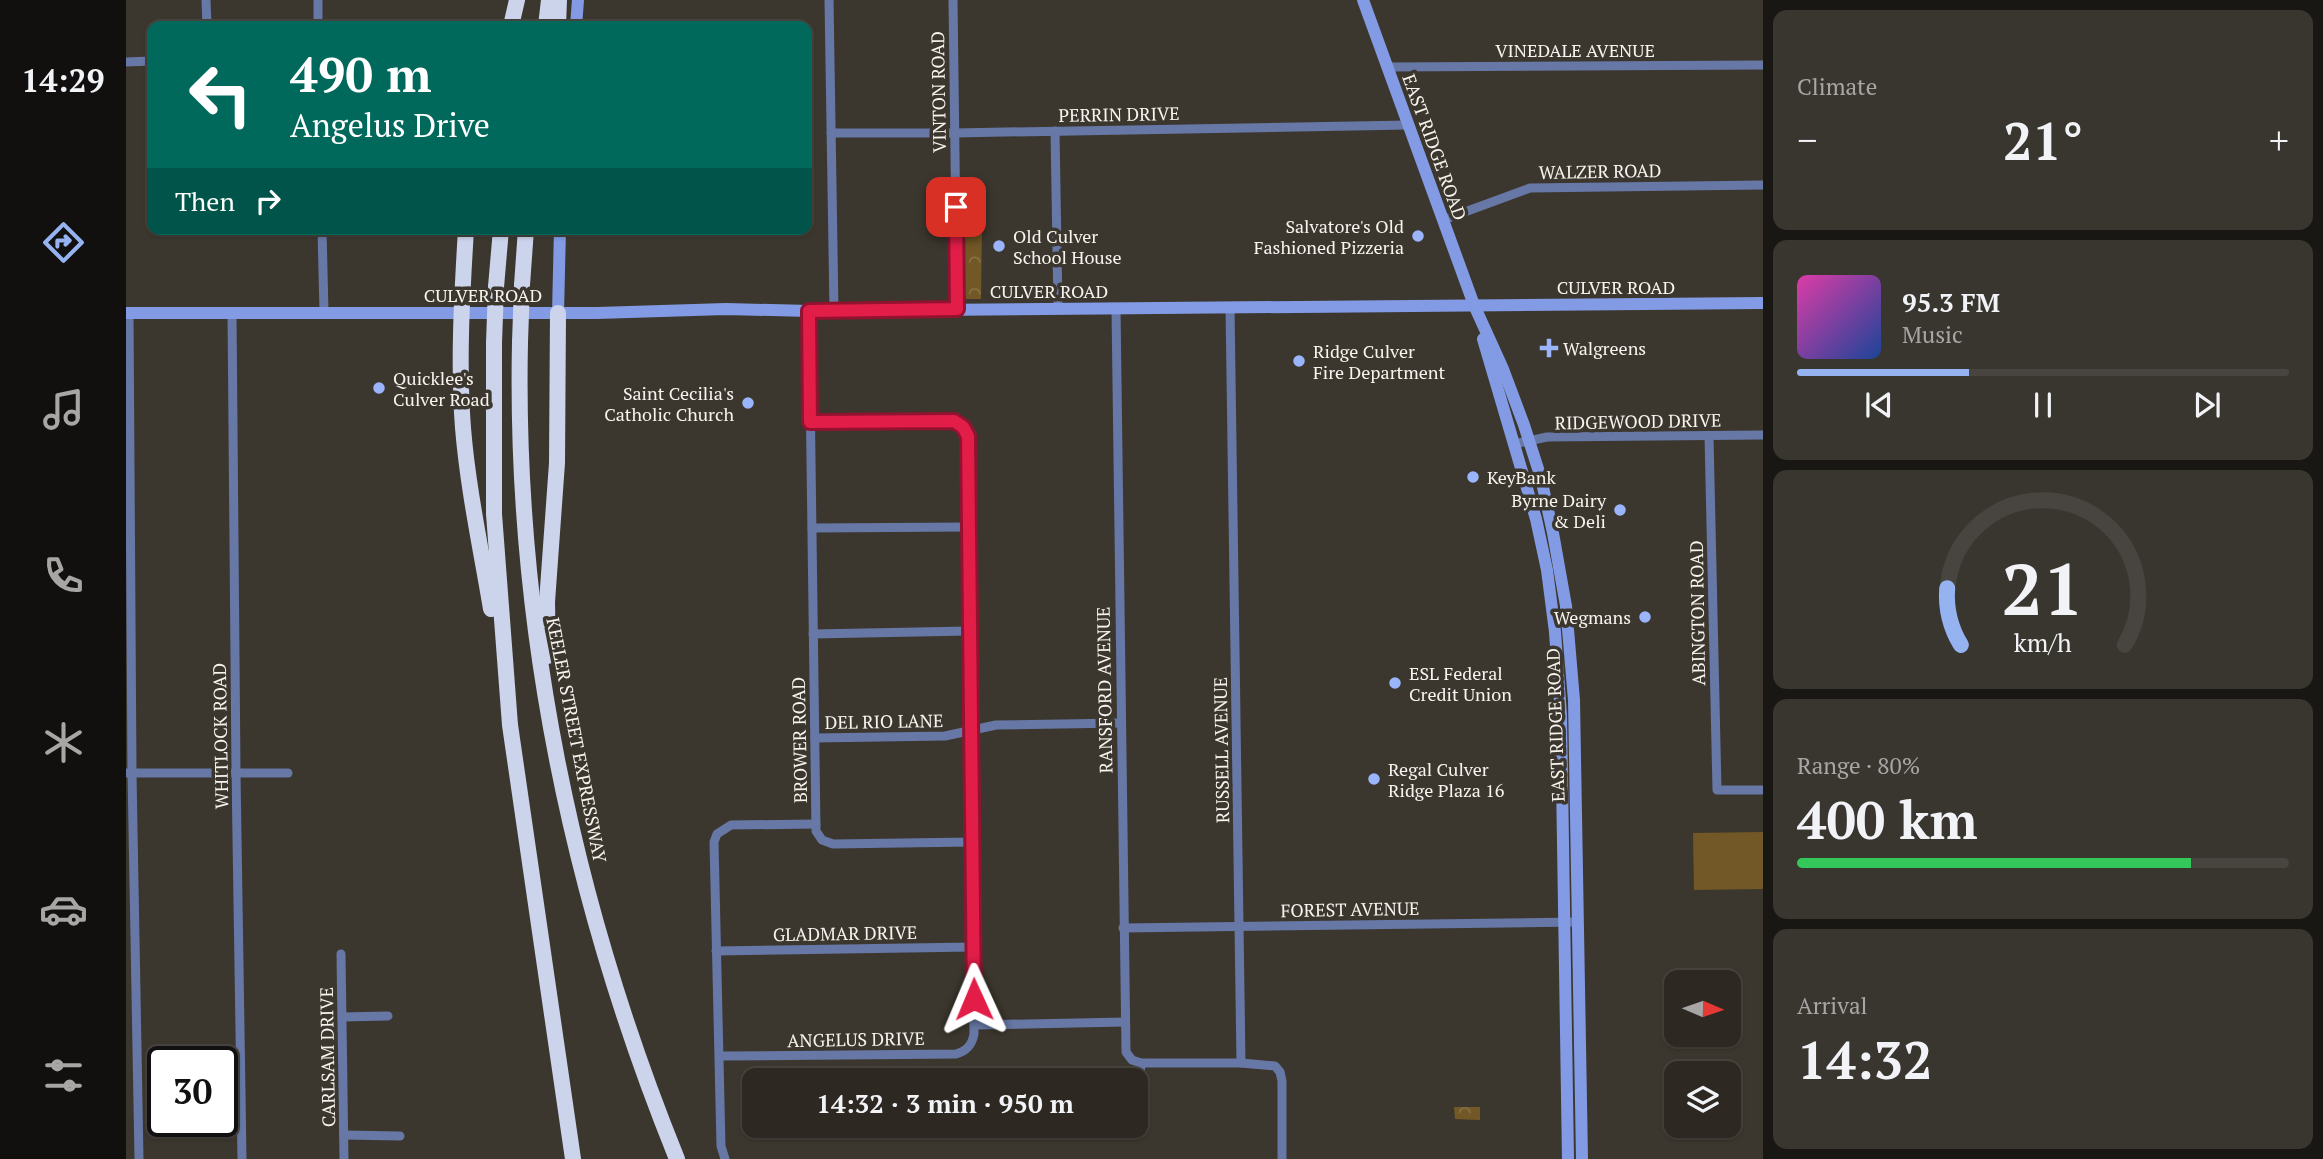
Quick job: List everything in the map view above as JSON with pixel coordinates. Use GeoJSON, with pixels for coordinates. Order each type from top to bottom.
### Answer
{"type":"FeatureCollection","features":[{"type":"Feature","properties":{"kind":"highway"},"geometry":{"type":"LineString","coordinates":[[512,21],[517,0]]}},
{"type":"Feature","properties":{"kind":"highway"},"geometry":{"type":"LineString","coordinates":[[523,21],[525,0]]}},
{"type":"Feature","properties":{"kind":"highway"},"geometry":{"type":"LineString","coordinates":[[547,21],[549,0]]}},
{"type":"Feature","properties":{"kind":"highway"},"geometry":{"type":"LineString","coordinates":[[558,21],[559,0]]}},
{"type":"Feature","properties":{"kind":"highway"},"geometry":{"type":"LineString","coordinates":[[466,235],[462,389],[464,439],[512,739],[572,1159]]}},
{"type":"Feature","properties":{"kind":"highway"},"geometry":{"type":"LineString","coordinates":[[500,235],[496,287],[493,443],[495,521],[512,739]]}},
{"type":"Feature","properties":{"kind":"highway","name":"KEELER STREET EXPRESSWAY"},"geometry":{"type":"LineString","coordinates":[[526,235],[520,342],[521,440],[527,560],[540,666],[579,861],[609,970],[645,1079],[677,1159]]}},
{"type":"Feature","properties":{"kind":"highway"},"geometry":{"type":"LineString","coordinates":[[558,313],[557,463],[547,636],[560,776]]}},
{"type":"Feature","properties":{"kind":"main road"},"geometry":{"type":"LineString","coordinates":[[576,21],[578,0]]}},
{"type":"Feature","properties":{"kind":"main road","name":"EAST RIDGE ROAD"},"geometry":{"type":"LineString","coordinates":[[1363,0],[1474,305],[1539,531],[1555,632],[1561,726],[1568,1159]]}},
{"type":"Feature","properties":{"kind":"main road"},"geometry":{"type":"LineString","coordinates":[[558,313],[560,235]]}},
{"type":"Feature","properties":{"kind":"main road","name":"CULVER ROAD"},"geometry":{"type":"LineString","coordinates":[[127,313],[558,313],[726,309],[834,311],[1763,303]]}},
{"type":"Feature","properties":{"kind":"main road","name":"EAST RIDGE ROAD"},"geometry":{"type":"LineString","coordinates":[[1474,305],[1503,369],[1529,440],[1553,533],[1569,629],[1574,700],[1582,1159]]}},
{"type":"Feature","properties":{"kind":"street"},"geometry":{"type":"LineString","coordinates":[[206,0],[207,21]]}},
{"type":"Feature","properties":{"kind":"street"},"geometry":{"type":"LineString","coordinates":[[318,0],[318,21]]}},
{"type":"Feature","properties":{"kind":"street"},"geometry":{"type":"LineString","coordinates":[[829,0],[834,311]]}},
{"type":"Feature","properties":{"kind":"street","name":"VINTON ROAD"},"geometry":{"type":"LineString","coordinates":[[953,0],[957,309]]}},
{"type":"Feature","properties":{"kind":"street"},"geometry":{"type":"LineString","coordinates":[[126,62],[147,61]]}},
{"type":"Feature","properties":{"kind":"street","name":"VINEDALE AVENUE"},"geometry":{"type":"LineString","coordinates":[[1388,67],[1763,65]]}},
{"type":"Feature","properties":{"kind":"street","name":"PERRIN DRIVE"},"geometry":{"type":"LineString","coordinates":[[831,133],[1409,125]]}},
{"type":"Feature","properties":{"kind":"street"},"geometry":{"type":"LineString","coordinates":[[1055,131],[1058,308]]}},
{"type":"Feature","properties":{"kind":"street","name":"WALZER ROAD"},"geometry":{"type":"LineString","coordinates":[[1443,220],[1530,188],[1763,185]]}},
{"type":"Feature","properties":{"kind":"street"},"geometry":{"type":"LineString","coordinates":[[321,235],[324,312]]}},
{"type":"Feature","properties":{"kind":"street","name":"RUSSELL AVENUE"},"geometry":{"type":"LineString","coordinates":[[1230,307],[1241,1063]]}},
{"type":"Feature","properties":{"kind":"street","name":"RANSFORD AVENUE"},"geometry":{"type":"LineString","coordinates":[[1115,308],[1126,1052],[1132,1060],[1141,1063]]}},
{"type":"Feature","properties":{"kind":"street","name":"BROWER ROAD"},"geometry":{"type":"LineString","coordinates":[[725,1159],[721,1146],[714,842],[717,834],[731,825],[816,824],[809,311]]}},
{"type":"Feature","properties":{"kind":"street","name":"WHITLOCK ROAD"},"geometry":{"type":"LineString","coordinates":[[232,312],[242,1159]]}},
{"type":"Feature","properties":{"kind":"street"},"geometry":{"type":"LineString","coordinates":[[127,313],[129,773],[139,1159]]}},
{"type":"Feature","properties":{"kind":"street","name":"ANGELUS DRIVE"},"geometry":{"type":"LineString","coordinates":[[720,1056],[956,1054],[970,1046],[972,1041],[974,1025],[968,436],[959,424],[942,420],[810,422]]}},
{"type":"Feature","properties":{"kind":"street","name":"RIDGEWOOD DRIVE"},"geometry":{"type":"LineString","coordinates":[[1514,444],[1553,437],[1763,435]]}},
{"type":"Feature","properties":{"kind":"street","name":"ABINGTON ROAD"},"geometry":{"type":"LineString","coordinates":[[1709,436],[1717,790],[1763,790]]}},
{"type":"Feature","properties":{"kind":"street"},"geometry":{"type":"LineString","coordinates":[[812,528],[968,527]]}},
{"type":"Feature","properties":{"kind":"street"},"geometry":{"type":"LineString","coordinates":[[813,634],[970,631]]}},
{"type":"Feature","properties":{"kind":"street","name":"DEL RIO LANE"},"geometry":{"type":"LineString","coordinates":[[815,738],[945,736],[996,725],[1120,723]]}},
{"type":"Feature","properties":{"kind":"street"},"geometry":{"type":"LineString","coordinates":[[129,773],[288,773]]}},
{"type":"Feature","properties":{"kind":"street"},"geometry":{"type":"LineString","coordinates":[[816,824],[818,836],[822,841],[833,844],[972,842]]}},
{"type":"Feature","properties":{"kind":"street","name":"FOREST AVENUE"},"geometry":{"type":"LineString","coordinates":[[1123,928],[1577,922]]}},
{"type":"Feature","properties":{"kind":"street","name":"GLADMAR DRIVE"},"geometry":{"type":"LineString","coordinates":[[716,951],[973,947]]}},
{"type":"Feature","properties":{"kind":"street","name":"CARLSAM DRIVE"},"geometry":{"type":"LineString","coordinates":[[341,954],[344,1159]]}},
{"type":"Feature","properties":{"kind":"street"},"geometry":{"type":"LineString","coordinates":[[342,1017],[388,1016]]}},
{"type":"Feature","properties":{"kind":"street"},"geometry":{"type":"LineString","coordinates":[[974,1025],[1125,1022]]}},
{"type":"Feature","properties":{"kind":"street"},"geometry":{"type":"LineString","coordinates":[[1141,1068],[1141,1063],[1241,1063],[1270,1064],[1278,1068],[1282,1081],[1282,1159]]}},
{"type":"Feature","properties":{"kind":"street"},"geometry":{"type":"LineString","coordinates":[[344,1135],[400,1136]]}},
{"type":"Feature","properties":{"kind":"green space"},"geometry":{"type":"Polygon","coordinates":[[[964,221],[982,221],[981,299],[963,299],[964,221]]]}},
{"type":"Feature","properties":{"kind":"green space"},"geometry":{"type":"Polygon","coordinates":[[[1763,832],[1763,889],[1694,890],[1693,833],[1763,832]]]}},
{"type":"Feature","properties":{"kind":"green space"},"geometry":{"type":"Polygon","coordinates":[[[1454,1107],[1480,1107],[1480,1120],[1455,1119],[1454,1107]]]}},
{"type":"Feature","properties":{"kind":"place","name":"Salvatore's Old Fashioned Pizzeria"},"geometry":{"type":"Point","coordinates":[1418,236]}},
{"type":"Feature","properties":{"kind":"place","name":"Old Culver School House"},"geometry":{"type":"Point","coordinates":[999,246]}},
{"type":"Feature","properties":{"kind":"place","name":"Walgreens"},"geometry":{"type":"Point","coordinates":[1549,348]}},
{"type":"Feature","properties":{"kind":"place","name":"Ridge Culver Fire Department"},"geometry":{"type":"Point","coordinates":[1299,361]}},
{"type":"Feature","properties":{"kind":"place","name":"Quicklee's Culver Road"},"geometry":{"type":"Point","coordinates":[379,388]}},
{"type":"Feature","properties":{"kind":"place","name":"Saint Cecilia's Catholic Church"},"geometry":{"type":"Point","coordinates":[748,403]}},
{"type":"Feature","properties":{"kind":"place","name":"KeyBank"},"geometry":{"type":"Point","coordinates":[1473,477]}},
{"type":"Feature","properties":{"kind":"place","name":"Byrne Dairy & Deli"},"geometry":{"type":"Point","coordinates":[1620,510]}},
{"type":"Feature","properties":{"kind":"place","name":"Wegmans"},"geometry":{"type":"Point","coordinates":[1645,617]}},
{"type":"Feature","properties":{"kind":"place","name":"ESL Federal Credit Union"},"geometry":{"type":"Point","coordinates":[1395,683]}},
{"type":"Feature","properties":{"kind":"place","name":"Regal Culver Ridge Plaza 16"},"geometry":{"type":"Point","coordinates":[1374,779]}},
{"type":"Feature","properties":{"kind":"route"},"geometry":{"type":"LineString","coordinates":[[956,207],[957,309],[809,311],[810,422],[954,421],[963,427],[968,436],[974,999]]}}]}
